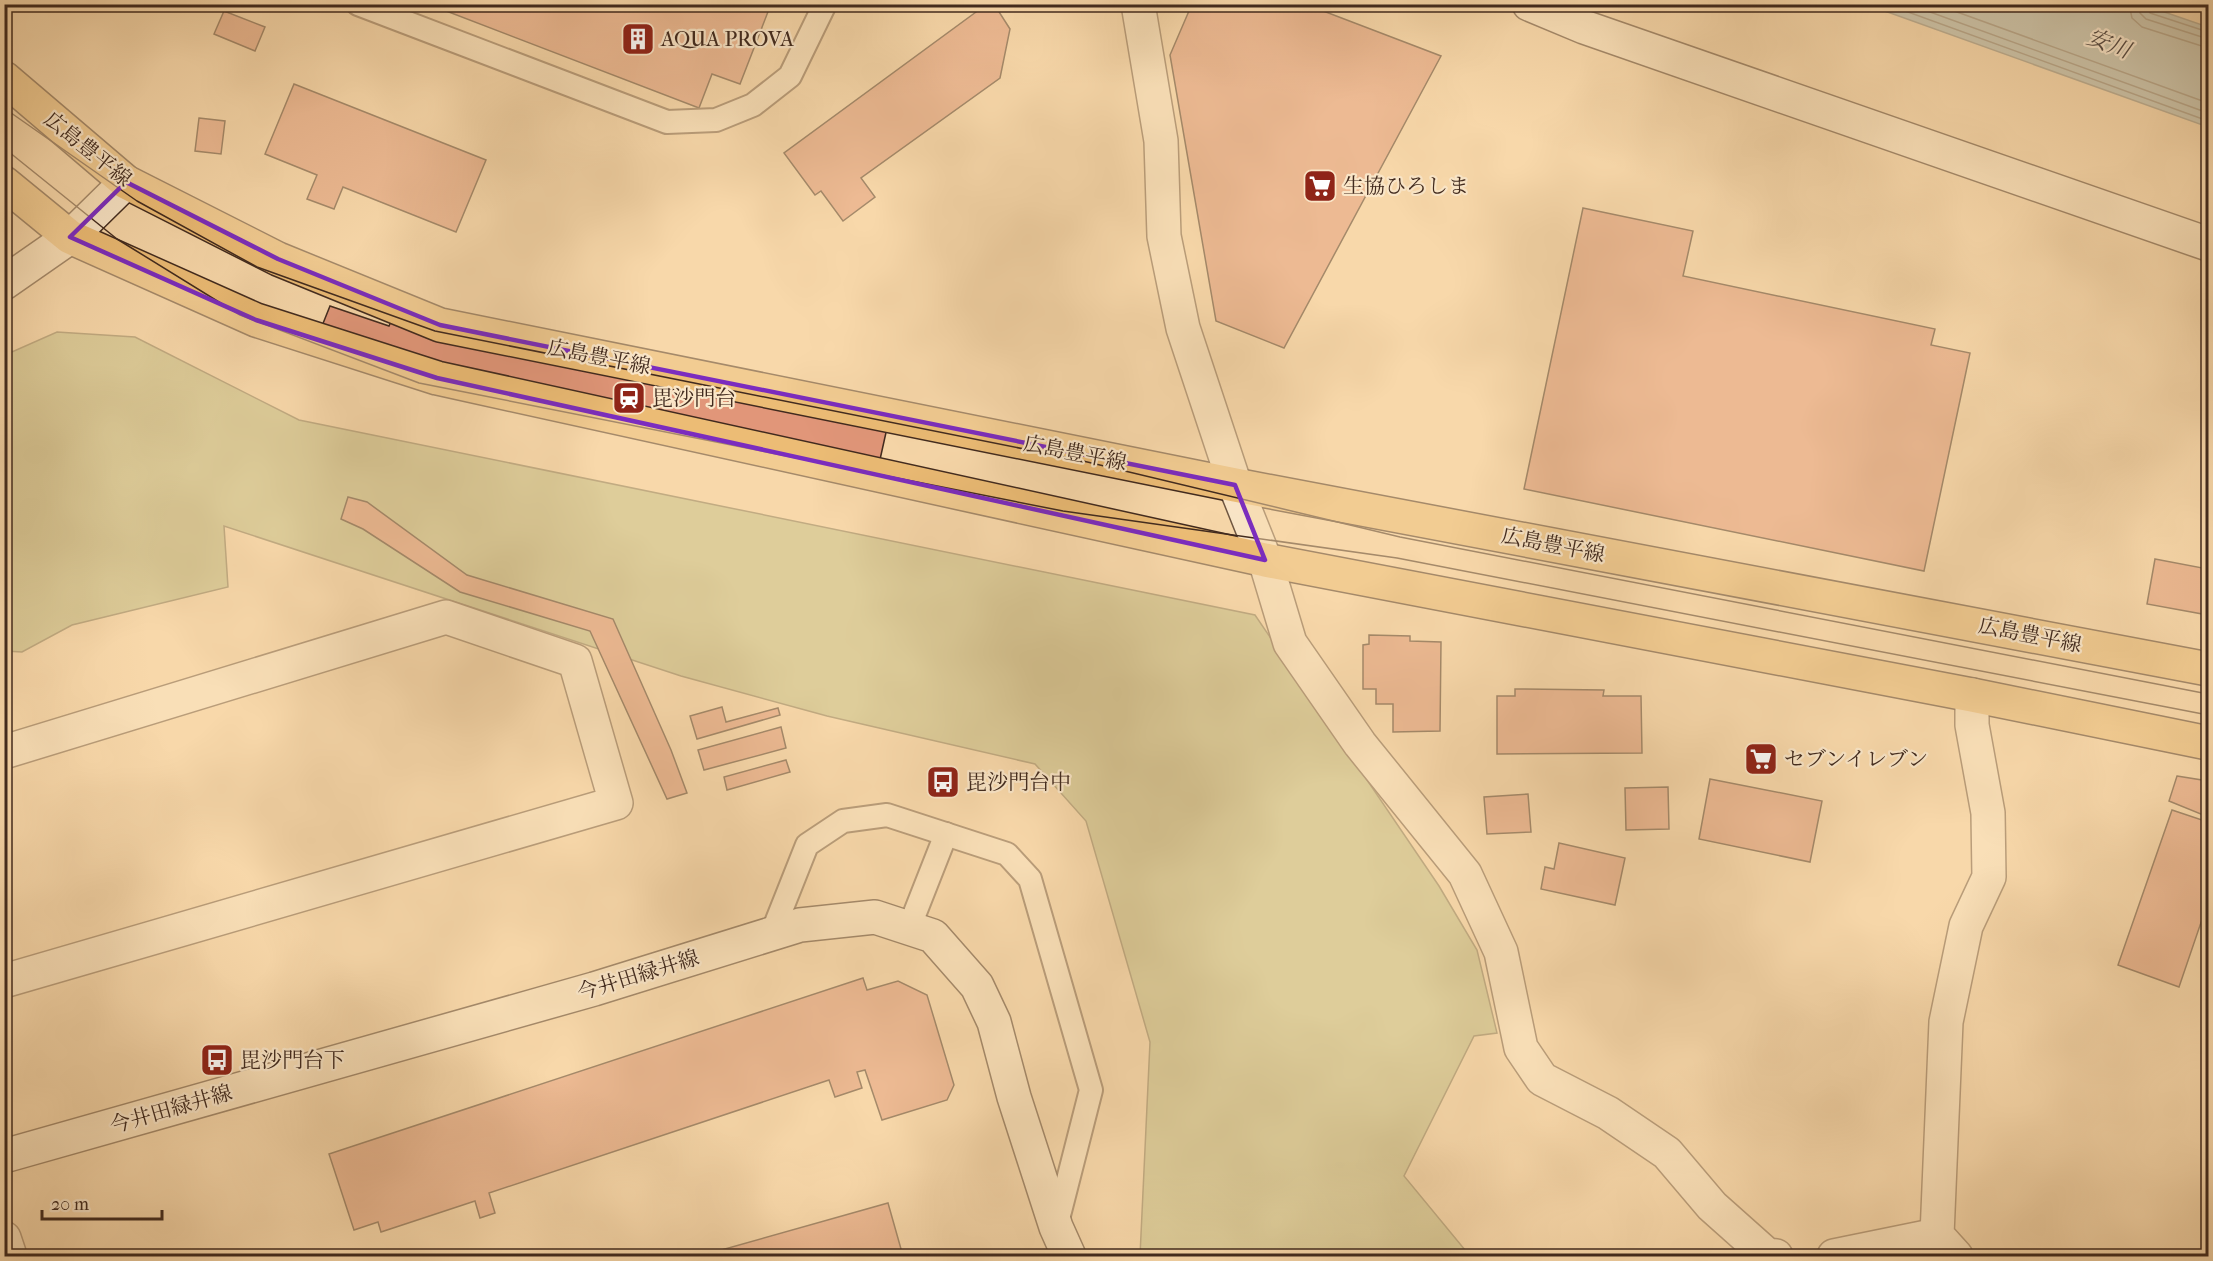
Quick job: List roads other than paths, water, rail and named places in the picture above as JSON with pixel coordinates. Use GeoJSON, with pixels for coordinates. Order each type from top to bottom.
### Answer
{"type":"FeatureCollection","features":[{"type":"Feature","properties":{"kind":"main road","name":"広島豊平線"},"geometry":{"type":"LineString","coordinates":[[4,78],[126,182],[279,259],[440,325],[1235,485],[2208,669]]}},
{"type":"Feature","properties":{"kind":"main road"},"geometry":{"type":"LineString","coordinates":[[4,183],[70,237],[256,320],[437,378],[1265,560],[1972,695],[2208,743]]}},
{"type":"Feature","properties":{"kind":"street"},"geometry":{"type":"LineString","coordinates":[[1138,4],[1161,141],[1164,236],[1183,328],[1235,485],[1265,560],[1290,644],[1360,744],[1465,874],[1501,952],[1521,1048],[1542,1079],[1608,1113],[1667,1153],[1712,1206],[1767,1255],[1776,1257]]}},
{"type":"Feature","properties":{"kind":"street"},"geometry":{"type":"LineString","coordinates":[[1529,4],[1584,27],[2208,244]]}},
{"type":"Feature","properties":{"kind":"street"},"geometry":{"type":"LineString","coordinates":[[4,284],[70,237],[126,182]]}},
{"type":"Feature","properties":{"kind":"street"},"geometry":{"type":"LineString","coordinates":[[4,752],[446,617],[575,661],[616,803],[4,981]]}},
{"type":"Feature","properties":{"kind":"street"},"geometry":{"type":"LineString","coordinates":[[1834,1257],[1946,1246],[1946,1022],[1966,926],[1989,877],[1988,813],[1972,725],[1972,695]]}},
{"type":"Feature","properties":{"kind":"street","name":"今井田緑井線"},"geometry":{"type":"LineString","coordinates":[[4,1156],[594,989],[800,925],[875,916],[933,936],[977,986],[994,1022],[1014,1098],[1063,1242]]}},
{"type":"Feature","properties":{"kind":"street"},"geometry":{"type":"LineString","coordinates":[[4,1238],[10,1257]]}},
{"type":"Feature","properties":{"kind":"lane"},"geometry":{"type":"LineString","coordinates":[[358,4],[667,122],[716,120],[753,105],[790,76],[825,4]]}},
{"type":"Feature","properties":{"kind":"lane"},"geometry":{"type":"LineString","coordinates":[[772,933],[807,845],[843,821],[887,815],[1007,854],[1030,879],[1091,1090],[1063,1242]]}},
{"type":"Feature","properties":{"kind":"lane"},"geometry":{"type":"LineString","coordinates":[[909,928],[946,834]]}},
{"type":"Feature","properties":{"kind":"water","name":"安川"},"geometry":{"type":"Polygon","coordinates":[[[1868,5],[2144,5],[2208,27],[2208,127],[1868,5]]]}},
{"type":"Feature","properties":{"kind":"tram line"},"geometry":{"type":"LineString","coordinates":[[4,108],[137,201],[257,267],[435,331],[1079,460],[1400,537],[2208,694]]}},
{"type":"Feature","properties":{"kind":"tram line"},"geometry":{"type":"LineString","coordinates":[[4,148],[117,239],[240,315],[419,383],[1063,511],[1397,558],[2208,715]]}},
{"type":"Feature","properties":{"kind":"place","name":"AQUA PROVA"},"geometry":{"type":"Point","coordinates":[638,39]}},
{"type":"Feature","properties":{"kind":"place","name":"生協ひろしま"},"geometry":{"type":"Point","coordinates":[1320,186]}},
{"type":"Feature","properties":{"kind":"place","name":"毘沙門台"},"geometry":{"type":"Point","coordinates":[629,398]}},
{"type":"Feature","properties":{"kind":"place","name":"セブンイレブン"},"geometry":{"type":"Point","coordinates":[1761,759]}},
{"type":"Feature","properties":{"kind":"place","name":"毘沙門台中"},"geometry":{"type":"Point","coordinates":[943,782]}},
{"type":"Feature","properties":{"kind":"place","name":"毘沙門台下"},"geometry":{"type":"Point","coordinates":[217,1060]}}]}
